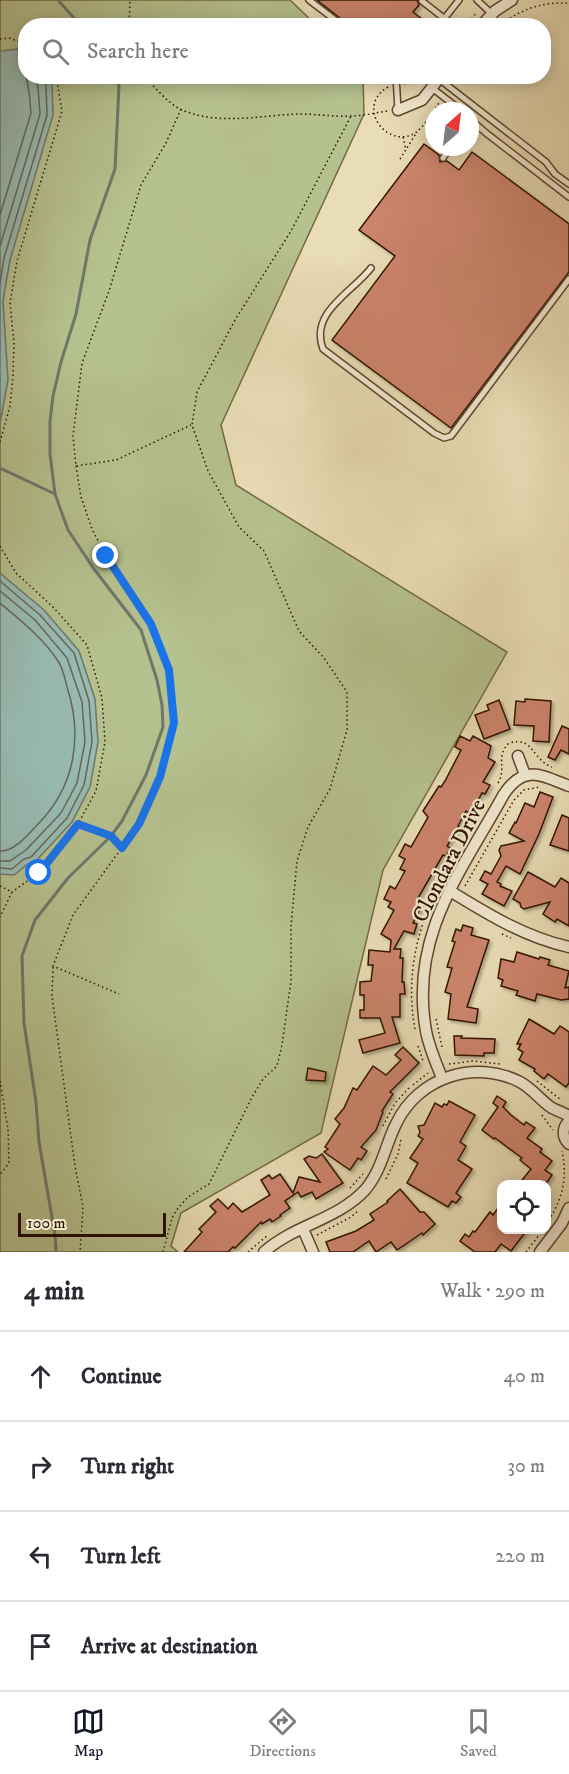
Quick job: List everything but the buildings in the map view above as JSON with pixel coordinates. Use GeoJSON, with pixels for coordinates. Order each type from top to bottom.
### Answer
{"type":"FeatureCollection","features":[{"type":"Feature","properties":{"kind":"street"},"geometry":{"type":"LineString","coordinates":[[489,18],[513,0]]}},
{"type":"Feature","properties":{"kind":"street"},"geometry":{"type":"LineString","coordinates":[[398,110],[422,100],[435,84]]}},
{"type":"Feature","properties":{"kind":"street"},"geometry":{"type":"LineString","coordinates":[[518,756],[525,775],[542,775],[569,786]]}},
{"type":"Feature","properties":{"kind":"street","name":"Clondara Drive"},"geometry":{"type":"LineString","coordinates":[[442,1078],[427,1033],[422,990],[424,962],[431,934],[450,891],[507,790],[515,780],[525,775]]}},
{"type":"Feature","properties":{"kind":"street"},"geometry":{"type":"LineString","coordinates":[[450,891],[513,928],[548,942],[569,947]]}},
{"type":"Feature","properties":{"kind":"street"},"geometry":{"type":"LineString","coordinates":[[264,1252],[276,1242],[346,1207],[366,1189],[382,1162],[396,1124],[406,1106],[424,1089],[442,1078],[474,1072],[504,1076],[532,1089],[551,1107],[569,1118],[560,1133]]}},
{"type":"Feature","properties":{"kind":"street"},"geometry":{"type":"LineString","coordinates":[[551,1107],[560,1133],[564,1137],[565,1146]]}},
{"type":"Feature","properties":{"kind":"street"},"geometry":{"type":"LineString","coordinates":[[540,1252],[562,1223],[569,1208]]}},
{"type":"Feature","properties":{"kind":"street"},"geometry":{"type":"LineString","coordinates":[[303,1229],[313,1252]]}},
{"type":"Feature","properties":{"kind":"lane"},"geometry":{"type":"LineString","coordinates":[[309,0],[333,18]]}},
{"type":"Feature","properties":{"kind":"lane"},"geometry":{"type":"LineString","coordinates":[[445,18],[459,0]]}},
{"type":"Feature","properties":{"kind":"lane"},"geometry":{"type":"LineString","coordinates":[[477,0],[492,14]]}},
{"type":"Feature","properties":{"kind":"lane"},"geometry":{"type":"LineString","coordinates":[[422,1],[443,18]]}},
{"type":"Feature","properties":{"kind":"lane"},"geometry":{"type":"LineString","coordinates":[[396,84],[398,110]]}},
{"type":"Feature","properties":{"kind":"lane"},"geometry":{"type":"LineString","coordinates":[[440,84],[454,102]]}},
{"type":"Feature","properties":{"kind":"lane"},"geometry":{"type":"LineString","coordinates":[[441,84],[546,162],[555,174],[569,184]]}},
{"type":"Feature","properties":{"kind":"lane"},"geometry":{"type":"LineString","coordinates":[[479,127],[569,197]]}},
{"type":"Feature","properties":{"kind":"lane"},"geometry":{"type":"LineString","coordinates":[[371,267],[364,278],[331,307],[320,335],[323,349],[434,433],[444,438],[451,436],[569,279]]}},
{"type":"Feature","properties":{"kind":"path"},"geometry":{"type":"LineString","coordinates":[[129,18],[130,0]]}},
{"type":"Feature","properties":{"kind":"path"},"geometry":{"type":"LineString","coordinates":[[509,18],[535,6],[548,3],[569,3]]}},
{"type":"Feature","properties":{"kind":"path"},"geometry":{"type":"LineString","coordinates":[[0,39],[9,38],[18,41]]}},
{"type":"Feature","properties":{"kind":"path"},"geometry":{"type":"LineString","coordinates":[[0,442],[10,406],[13,376],[14,343],[10,303],[17,261],[62,111],[58,84]]}},
{"type":"Feature","properties":{"kind":"path"},"geometry":{"type":"LineString","coordinates":[[151,84],[165,99],[181,110],[202,116],[229,119],[299,114],[351,116],[398,110]]}},
{"type":"Feature","properties":{"kind":"path"},"geometry":{"type":"LineString","coordinates":[[81,1252],[83,1207],[75,1166],[52,996],[53,966],[73,915],[139,824],[160,777],[174,723],[169,670],[151,624],[106,556],[92,529],[81,497],[73,436],[82,363],[109,291],[141,185],[166,143],[181,110]]}},
{"type":"Feature","properties":{"kind":"path"},"geometry":{"type":"LineString","coordinates":[[163,1252],[172,1218],[178,1208],[188,1197],[209,1184],[252,1097],[263,1079],[277,1066],[291,981],[291,927],[297,861],[308,827],[330,789],[347,730],[346,692],[324,658],[299,631],[264,551],[239,527],[208,471],[192,424],[197,392],[235,320],[291,231],[351,116]]}},
{"type":"Feature","properties":{"kind":"path"},"geometry":{"type":"LineString","coordinates":[[400,159],[417,131]]}},
{"type":"Feature","properties":{"kind":"path"},"geometry":{"type":"LineString","coordinates":[[402,136],[406,150]]}},
{"type":"Feature","properties":{"kind":"path"},"geometry":{"type":"LineString","coordinates":[[76,466],[116,460],[192,424]]}},
{"type":"Feature","properties":{"kind":"path"},"geometry":{"type":"LineString","coordinates":[[0,546],[16,573],[53,607],[87,645],[102,698],[105,742],[96,791],[78,824],[39,873],[12,892],[0,917]]}},
{"type":"Feature","properties":{"kind":"path"},"geometry":{"type":"LineString","coordinates":[[465,888],[517,796],[530,788],[543,787]]}},
{"type":"Feature","properties":{"kind":"path"},"geometry":{"type":"LineString","coordinates":[[78,824],[111,836],[122,848]]}},
{"type":"Feature","properties":{"kind":"path"},"geometry":{"type":"LineString","coordinates":[[0,886],[12,892]]}},
{"type":"Feature","properties":{"kind":"path"},"geometry":{"type":"LineString","coordinates":[[53,966],[119,994]]}},
{"type":"Feature","properties":{"kind":"path"},"geometry":{"type":"LineString","coordinates":[[435,1015],[443,1052]]}},
{"type":"Feature","properties":{"kind":"path"},"geometry":{"type":"LineString","coordinates":[[446,1058],[447,1064]]}},
{"type":"Feature","properties":{"kind":"path"},"geometry":{"type":"LineString","coordinates":[[383,1125],[390,1110],[401,1096],[429,1073]]}},
{"type":"Feature","properties":{"kind":"path"},"geometry":{"type":"LineString","coordinates":[[0,1081],[8,1129],[9,1163],[0,1175]]}},
{"type":"Feature","properties":{"kind":"path"},"geometry":{"type":"LineString","coordinates":[[542,1115],[560,1133]]}},
{"type":"Feature","properties":{"kind":"path"},"geometry":{"type":"LineString","coordinates":[[385,1181],[398,1154],[402,1138]]}},
{"type":"Feature","properties":{"kind":"path"},"geometry":{"type":"LineString","coordinates":[[551,1216],[557,1207],[563,1188],[565,1146]]}},
{"type":"Feature","properties":{"kind":"path"},"geometry":{"type":"LineString","coordinates":[[349,1190],[363,1173]]}},
{"type":"Feature","properties":{"kind":"path"},"geometry":{"type":"LineString","coordinates":[[313,1237],[351,1217],[361,1208]]}},
{"type":"Feature","properties":{"kind":"path"},"geometry":{"type":"LineString","coordinates":[[248,1252],[272,1232]]}},
{"type":"Feature","properties":{"kind":"path"},"geometry":{"type":"LineString","coordinates":[[526,1252],[540,1234]]}},
{"type":"Feature","properties":{"kind":"green space"},"geometry":{"type":"Polygon","coordinates":[[[0,0],[290,0],[309,18],[18,18],[18,84],[363,84],[364,114],[221,425],[236,485],[507,652],[383,870],[321,1133],[181,1213],[171,1246],[178,1252],[0,1252],[0,0]]]}},
{"type":"Feature","properties":{"kind":"water"},"geometry":{"type":"Polygon","coordinates":[[[18,49],[18,84],[52,84],[53,115],[10,260],[3,301],[8,380],[0,424],[0,51],[18,49]]]}},
{"type":"Feature","properties":{"kind":"water"},"geometry":{"type":"Polygon","coordinates":[[[0,573],[44,610],[79,651],[95,699],[98,742],[90,787],[72,822],[34,863],[28,864],[14,875],[0,874],[0,573]]]}},
{"type":"Feature","properties":{"kind":"waterway"},"geometry":{"type":"LineString","coordinates":[[58,0],[74,18]]}},
{"type":"Feature","properties":{"kind":"waterway"},"geometry":{"type":"LineString","coordinates":[[56,1252],[24,1023],[22,956],[35,920],[68,878],[111,836],[122,821],[146,775],[163,727],[157,680],[141,630],[94,569],[68,530],[55,494],[50,454],[53,396],[76,314],[90,240],[115,169],[118,84]]}},
{"type":"Feature","properties":{"kind":"waterway"},"geometry":{"type":"LineString","coordinates":[[0,468],[55,494]]}},
{"type":"Feature","properties":{"kind":"route"},"geometry":{"type":"LineString","coordinates":[[39,873],[78,824],[111,836],[122,848],[139,824],[160,777],[174,723],[169,670],[151,624],[132,592],[106,556]]}}]}
